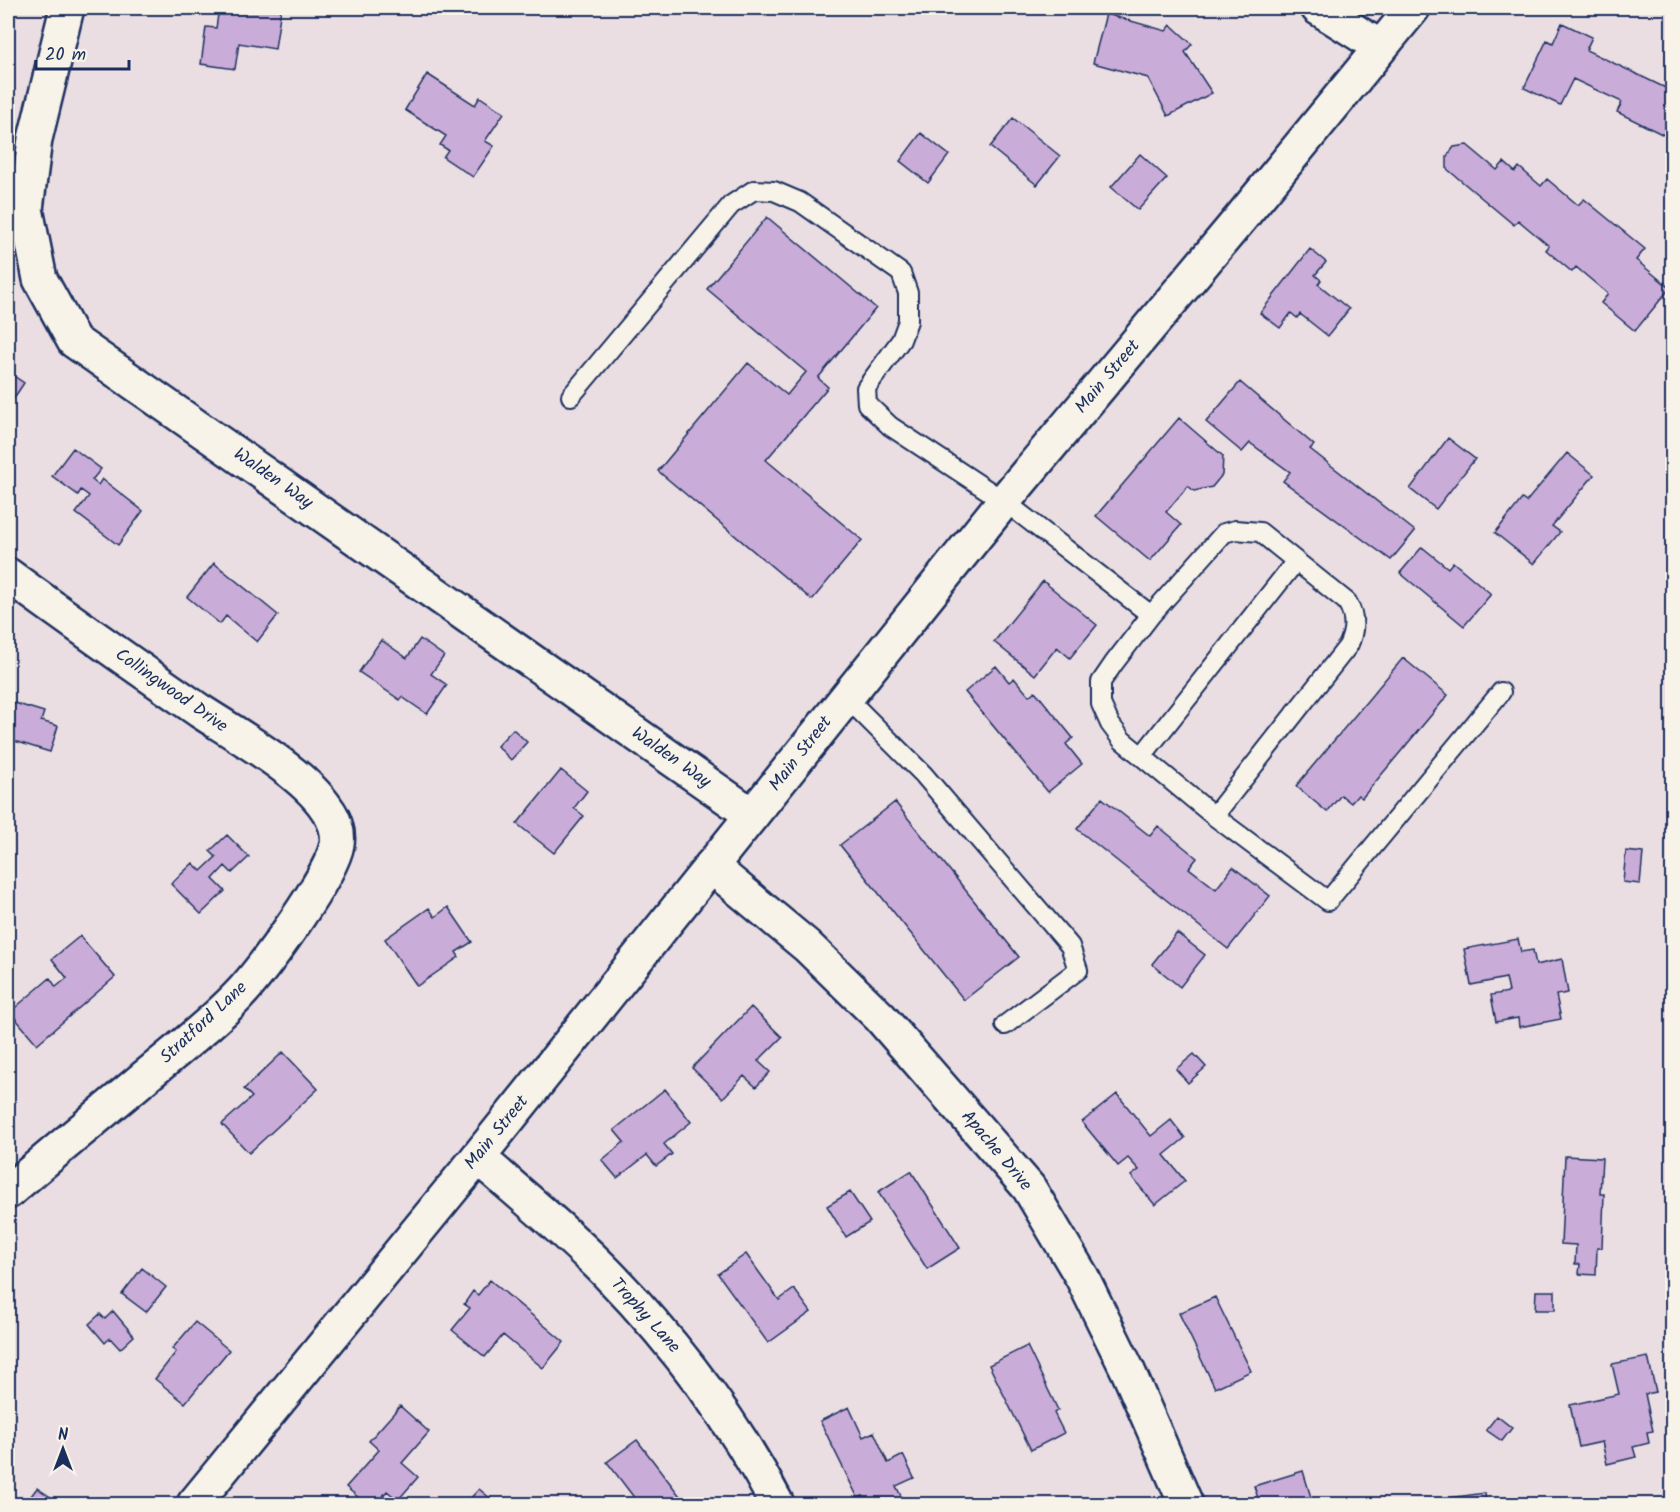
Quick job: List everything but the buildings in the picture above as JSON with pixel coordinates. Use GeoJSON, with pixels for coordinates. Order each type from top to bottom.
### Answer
{"type":"FeatureCollection","features":[{"type":"Feature","properties":{"kind":"street"},"geometry":{"type":"LineString","coordinates":[[1318,8],[1380,47]]}},
{"type":"Feature","properties":{"kind":"street","name":"Main Street"},"geometry":{"type":"LineString","coordinates":[[194,1504],[478,1157],[1004,501],[1413,8]]}},
{"type":"Feature","properties":{"kind":"street","name":"Walden Way"},"geometry":{"type":"LineString","coordinates":[[66,12],[35,139],[26,209],[40,279],[74,341],[753,814]]}},
{"type":"Feature","properties":{"kind":"street","name":"Collingwood Drive"},"geometry":{"type":"LineString","coordinates":[[8,575],[132,664],[287,770],[315,792],[330,812]]}},
{"type":"Feature","properties":{"kind":"street","name":"Stratford Lane"},"geometry":{"type":"LineString","coordinates":[[8,1192],[237,997],[272,953],[320,884],[332,861],[338,842],[330,812]]}},
{"type":"Feature","properties":{"kind":"street","name":"Apache Drive"},"geometry":{"type":"LineString","coordinates":[[711,866],[807,946],[880,1017],[1029,1188],[1082,1277],[1186,1504]]}},
{"type":"Feature","properties":{"kind":"street","name":"Trophy Lane"},"geometry":{"type":"LineString","coordinates":[[478,1157],[606,1272],[670,1341],[710,1395],[765,1480],[777,1504]]}},
{"type":"Feature","properties":{"kind":"lane"},"geometry":{"type":"LineString","coordinates":[[571,396],[731,205],[754,190],[774,191],[801,202],[902,273],[908,293],[908,321],[901,340],[866,388],[867,404],[890,426],[1004,501],[1151,615]]}},
{"type":"Feature","properties":{"kind":"lane"},"geometry":{"type":"LineString","coordinates":[[1214,816],[1348,646],[1354,634],[1352,611],[1347,602],[1260,532],[1235,530],[1224,533],[1151,615],[1101,682],[1101,704],[1110,724],[1122,740],[1214,816],[1328,901],[1501,692]]}},
{"type":"Feature","properties":{"kind":"lane"},"geometry":{"type":"LineString","coordinates":[[1142,756],[1296,561]]}},
{"type":"Feature","properties":{"kind":"lane"},"geometry":{"type":"LineString","coordinates":[[846,697],[923,774],[1070,946],[1078,970],[1005,1025]]}}]}
